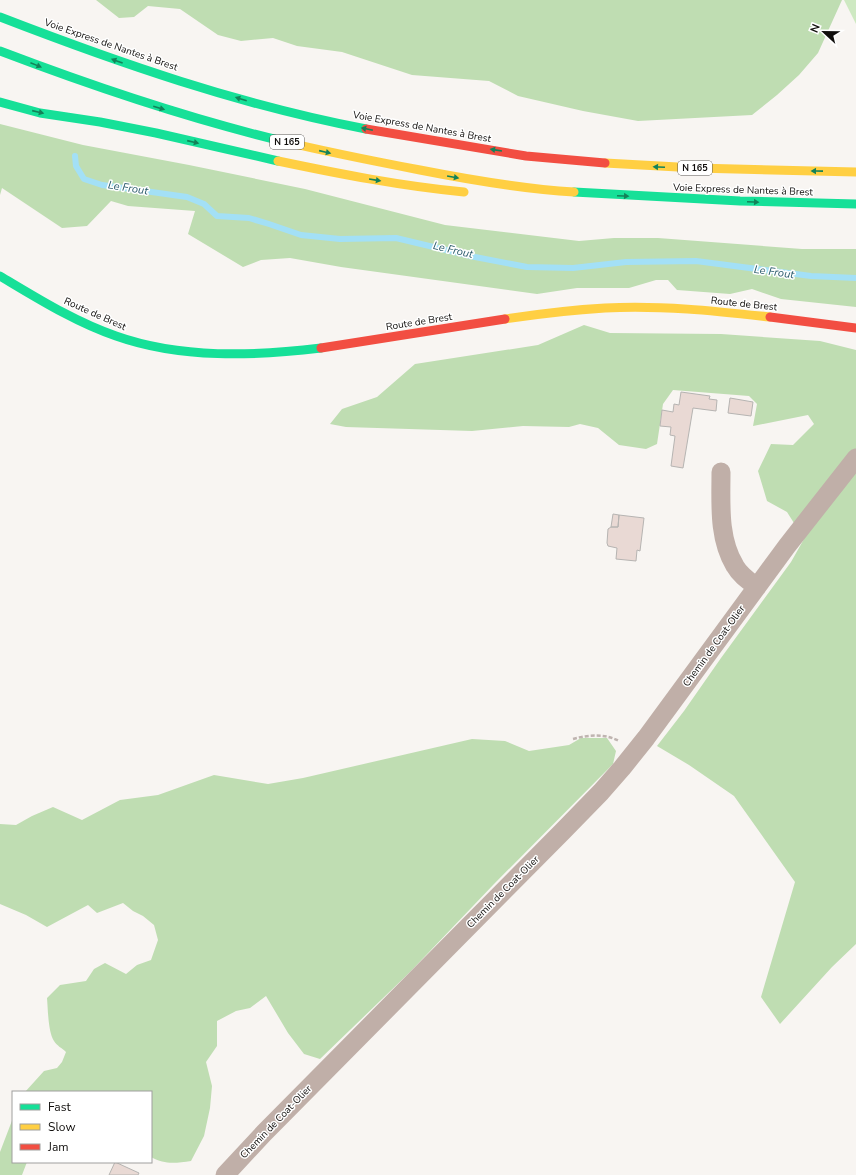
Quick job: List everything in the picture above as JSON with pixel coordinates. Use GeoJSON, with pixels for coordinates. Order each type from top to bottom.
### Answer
{"type":"FeatureCollection","features":[{"type":"Feature","properties":{"kind":"main road","name":"Voie Express de Nantes à Brest"},"geometry":{"type":"LineString","coordinates":[[0,17],[126,64],[263,106],[322,120],[384,132],[534,157],[678,168],[856,172]]}},
{"type":"Feature","properties":{"kind":"main road","name":"Voie Express de Nantes à Brest"},"geometry":{"type":"LineString","coordinates":[[0,50],[55,72],[152,106],[219,125],[368,161],[468,179],[527,188],[584,193],[721,201],[856,204]]}},
{"type":"Feature","properties":{"kind":"main road"},"geometry":{"type":"LineString","coordinates":[[0,102],[40,113],[100,122],[156,133],[344,175],[432,188],[477,192]]}},
{"type":"Feature","properties":{"kind":"main road"},"geometry":{"type":"LineString","coordinates":[[498,193],[584,193]]}},
{"type":"Feature","properties":{"kind":"main road","name":"Route de Brest"},"geometry":{"type":"LineString","coordinates":[[0,276],[40,300],[83,322],[113,335],[153,346],[206,353],[246,354],[294,350],[361,342],[572,310],[612,308],[692,309],[856,328]]}},
{"type":"Feature","properties":{"kind":"street","name":"Chemin de Coat-Olier"},"geometry":{"type":"LineString","coordinates":[[225,1175],[264,1133],[601,792],[634,754],[679,695],[787,546],[856,458]]}},
{"type":"Feature","properties":{"kind":"street"},"geometry":{"type":"LineString","coordinates":[[721,472],[721,509],[726,544],[735,567],[744,577],[757,587]]}},
{"type":"Feature","properties":{"kind":"path"},"geometry":{"type":"LineString","coordinates":[[573,739],[587,735],[600,735],[617,739],[634,754]]}},
{"type":"Feature","properties":{"kind":"green space"},"geometry":{"type":"Polygon","coordinates":[[[96,0],[842,0],[818,53],[799,75],[752,115],[638,121],[583,111],[518,96],[489,81],[412,75],[342,52],[297,46],[273,38],[241,41],[218,35],[180,9],[148,6],[134,17],[119,18],[96,0]]]}},
{"type":"Feature","properties":{"kind":"green space"},"geometry":{"type":"Polygon","coordinates":[[[844,0],[856,0],[856,24],[844,0]]]}},
{"type":"Feature","properties":{"kind":"green space"},"geometry":{"type":"Polygon","coordinates":[[[0,124],[83,145],[305,189],[445,225],[579,241],[614,238],[658,238],[802,249],[856,249],[856,307],[781,299],[752,289],[730,294],[677,290],[668,280],[656,280],[629,288],[577,288],[537,294],[341,267],[290,258],[261,260],[243,267],[188,234],[195,211],[128,206],[111,201],[87,226],[62,228],[2,188],[0,195],[0,124]]]}},
{"type":"Feature","properties":{"kind":"green space"},"geometry":{"type":"Polygon","coordinates":[[[584,325],[610,333],[721,334],[820,341],[856,350],[856,944],[832,967],[780,1024],[761,997],[795,882],[734,796],[689,765],[657,746],[684,711],[791,562],[804,539],[787,512],[767,501],[758,471],[771,444],[793,445],[814,424],[808,415],[753,426],[757,404],[749,396],[673,390],[663,404],[657,444],[646,449],[619,445],[598,428],[580,424],[569,427],[523,426],[472,431],[346,427],[330,424],[342,409],[377,397],[415,364],[538,345],[584,325]]]}},
{"type":"Feature","properties":{"kind":"green space"},"geometry":{"type":"Polygon","coordinates":[[[581,738],[607,738],[616,751],[613,764],[494,884],[410,972],[320,1059],[304,1054],[288,1033],[266,996],[250,1008],[236,1011],[217,1021],[217,1046],[206,1062],[212,1086],[210,1108],[204,1136],[191,1161],[175,1163],[156,1160],[152,1158],[152,1091],[26,1091],[44,1071],[57,1068],[62,1062],[66,1052],[54,1041],[52,1037],[47,998],[60,985],[86,981],[94,969],[105,963],[126,974],[137,965],[151,960],[158,940],[154,925],[123,903],[97,913],[88,905],[47,927],[26,915],[0,904],[0,824],[16,825],[53,807],[82,820],[120,800],[158,795],[214,775],[268,784],[303,778],[472,739],[505,741],[529,751],[569,745],[581,738]]]}},
{"type":"Feature","properties":{"kind":"green space"},"geometry":{"type":"Polygon","coordinates":[[[12,1121],[12,1163],[27,1163],[22,1175],[0,1175],[0,1152],[12,1121]]]}},
{"type":"Feature","properties":{"kind":"building"},"geometry":{"type":"Polygon","coordinates":[[[681,392],[710,396],[709,399],[717,400],[716,411],[693,408],[683,468],[671,466],[675,436],[670,435],[671,427],[660,426],[662,410],[673,412],[674,404],[679,405],[681,392]]]}},
{"type":"Feature","properties":{"kind":"building"},"geometry":{"type":"Polygon","coordinates":[[[730,398],[753,402],[751,416],[728,413],[730,398]]]}},
{"type":"Feature","properties":{"kind":"building"},"geometry":{"type":"Polygon","coordinates":[[[613,514],[619,515],[618,527],[611,527],[613,514]]]}},
{"type":"Feature","properties":{"kind":"building"},"geometry":{"type":"Polygon","coordinates":[[[619,515],[644,518],[640,551],[637,550],[636,561],[616,559],[617,548],[608,546],[608,529],[611,527],[618,527],[619,515]]]}},
{"type":"Feature","properties":{"kind":"building"},"geometry":{"type":"Polygon","coordinates":[[[115,1163],[139,1173],[138,1175],[109,1175],[115,1163]]]}},
{"type":"Feature","properties":{"kind":"waterway","name":"Le Frout"},"geometry":{"type":"LineString","coordinates":[[75,156],[76,166],[84,179],[102,185],[187,197],[204,204],[217,216],[249,218],[301,235],[340,239],[396,238],[475,257],[527,267],[573,268],[626,262],[696,261],[811,276],[856,278]]}},
{"type":"Feature","properties":{"kind":"traffic: fast"},"geometry":{"type":"LineString","coordinates":[[0,17],[90,51],[180,81],[272,108],[366,129]]}},
{"type":"Feature","properties":{"kind":"traffic: fast"},"geometry":{"type":"LineString","coordinates":[[0,51],[69,77],[175,112],[282,141]]}},
{"type":"Feature","properties":{"kind":"traffic: fast"},"geometry":{"type":"LineString","coordinates":[[0,102],[40,113],[100,122],[156,133],[278,161]]}},
{"type":"Feature","properties":{"kind":"traffic: fast"},"geometry":{"type":"LineString","coordinates":[[574,192],[740,201],[856,204]]}},
{"type":"Feature","properties":{"kind":"traffic: fast"},"geometry":{"type":"LineString","coordinates":[[0,276],[56,309],[86,324],[116,336],[166,349],[218,354],[244,354],[321,348]]}},
{"type":"Feature","properties":{"kind":"traffic: slow"},"geometry":{"type":"LineString","coordinates":[[282,141],[350,156],[497,184],[574,192]]}},
{"type":"Feature","properties":{"kind":"traffic: slow"},"geometry":{"type":"LineString","coordinates":[[278,161],[371,179],[464,192]]}},
{"type":"Feature","properties":{"kind":"traffic: slow"},"geometry":{"type":"LineString","coordinates":[[605,163],[696,168],[856,172]]}},
{"type":"Feature","properties":{"kind":"traffic: slow"},"geometry":{"type":"LineString","coordinates":[[505,319],[567,311],[626,307],[688,309],[770,317]]}},
{"type":"Feature","properties":{"kind":"traffic: jam"},"geometry":{"type":"LineString","coordinates":[[366,129],[526,156],[605,163]]}},
{"type":"Feature","properties":{"kind":"traffic: jam"},"geometry":{"type":"LineString","coordinates":[[770,317],[856,328]]}},
{"type":"Feature","properties":{"kind":"traffic: jam"},"geometry":{"type":"LineString","coordinates":[[321,348],[505,319]]}}]}
